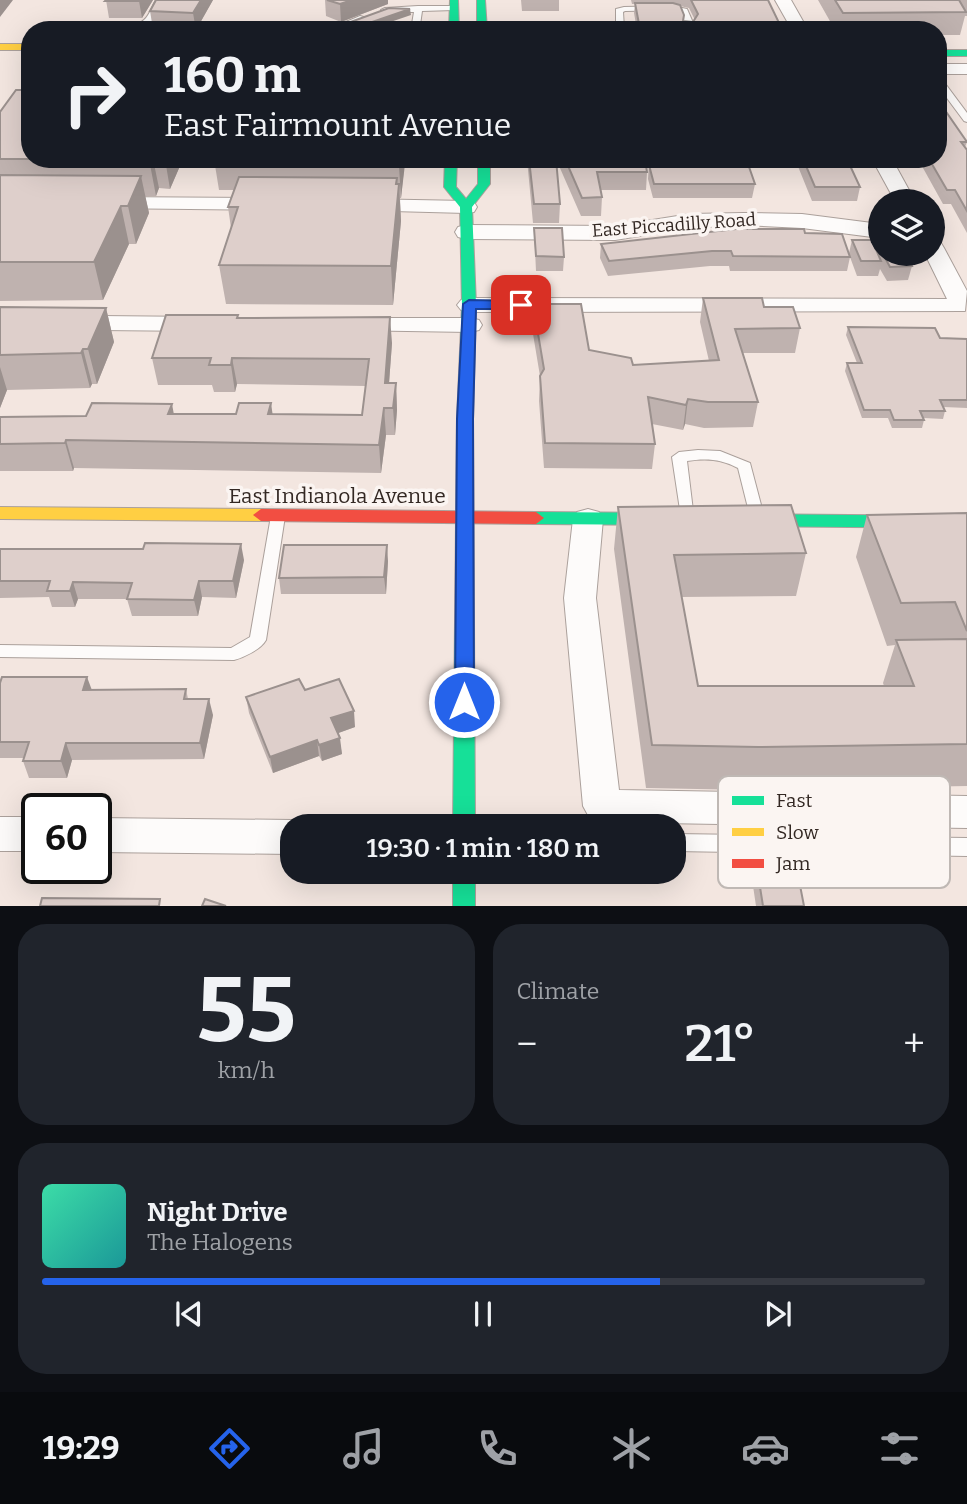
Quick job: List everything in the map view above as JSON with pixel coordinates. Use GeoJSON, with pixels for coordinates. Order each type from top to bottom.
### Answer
{"type":"FeatureCollection","features":[{"type":"Feature","properties":{"kind":"main road"},"geometry":{"type":"LineString","coordinates":[[481,0],[482,21]]}},
{"type":"Feature","properties":{"kind":"main road"},"geometry":{"type":"LineString","coordinates":[[0,47],[21,47]]}},
{"type":"Feature","properties":{"kind":"main road"},"geometry":{"type":"LineString","coordinates":[[947,53],[967,53]]}},
{"type":"Feature","properties":{"kind":"main road"},"geometry":{"type":"LineString","coordinates":[[450,168],[450,187],[466,207]]}},
{"type":"Feature","properties":{"kind":"main road"},"geometry":{"type":"LineString","coordinates":[[464,814],[465,419],[470,315],[466,207],[484,184],[484,168]]}},
{"type":"Feature","properties":{"kind":"main road","name":"East Indianola Avenue"},"geometry":{"type":"LineString","coordinates":[[0,513],[693,519]]}},
{"type":"Feature","properties":{"kind":"main road"},"geometry":{"type":"LineString","coordinates":[[722,520],[967,522]]}},
{"type":"Feature","properties":{"kind":"main road"},"geometry":{"type":"LineString","coordinates":[[464,884],[464,905]]}},
{"type":"Feature","properties":{"kind":"street"},"geometry":{"type":"LineString","coordinates":[[783,0],[795,21]]}},
{"type":"Feature","properties":{"kind":"street"},"geometry":{"type":"LineString","coordinates":[[947,69],[967,69]]}},
{"type":"Feature","properties":{"kind":"street"},"geometry":{"type":"LineString","coordinates":[[886,168],[898,189]]}},
{"type":"Feature","properties":{"kind":"street"},"geometry":{"type":"LineString","coordinates":[[81,203],[284,205]]}},
{"type":"Feature","properties":{"kind":"street"},"geometry":{"type":"LineString","coordinates":[[336,205],[466,207]]}},
{"type":"Feature","properties":{"kind":"street","name":"East Piccadilly Road"},"geometry":{"type":"LineString","coordinates":[[466,232],[615,233],[690,221],[744,219],[802,221],[868,229]]}},
{"type":"Feature","properties":{"kind":"street"},"geometry":{"type":"LineString","coordinates":[[334,325],[470,315],[957,306],[960,300],[942,266]]}},
{"type":"Feature","properties":{"kind":"street"},"geometry":{"type":"LineString","coordinates":[[0,322],[223,324]]}},
{"type":"Feature","properties":{"kind":"street"},"geometry":{"type":"LineString","coordinates":[[588,519],[580,598],[602,806],[718,808]]}},
{"type":"Feature","properties":{"kind":"street"},"geometry":{"type":"LineString","coordinates":[[0,834],[21,834]]}},
{"type":"Feature","properties":{"kind":"street"},"geometry":{"type":"LineString","coordinates":[[112,835],[280,837]]}},
{"type":"Feature","properties":{"kind":"lane"},"geometry":{"type":"LineString","coordinates":[[147,21],[160,0]]}},
{"type":"Feature","properties":{"kind":"lane"},"geometry":{"type":"LineString","coordinates":[[355,21],[388,9],[418,9],[454,4]]}},
{"type":"Feature","properties":{"kind":"lane"},"geometry":{"type":"LineString","coordinates":[[618,21],[619,11],[633,8],[679,9],[684,11],[688,21]]}},
{"type":"Feature","properties":{"kind":"lane"},"geometry":{"type":"LineString","coordinates":[[416,21],[418,9]]}},
{"type":"Feature","properties":{"kind":"lane"},"geometry":{"type":"LineString","coordinates":[[947,92],[967,119]]}},
{"type":"Feature","properties":{"kind":"lane"},"geometry":{"type":"LineString","coordinates":[[693,519],[679,457],[706,454],[724,455],[745,466],[758,520]]}},
{"type":"Feature","properties":{"kind":"lane"},"geometry":{"type":"LineString","coordinates":[[0,651],[234,654],[258,640],[278,516]]}},
{"type":"Feature","properties":{"kind":"lane"},"geometry":{"type":"LineString","coordinates":[[686,842],[718,843]]}},
{"type":"Feature","properties":{"kind":"building"},"geometry":{"type":"Polygon","coordinates":[[[139,0],[139,1],[105,1],[139,0]]]}},
{"type":"Feature","properties":{"kind":"building"},"geometry":{"type":"Polygon","coordinates":[[[156,0],[201,0],[193,13],[150,11],[156,0]]]}},
{"type":"Feature","properties":{"kind":"building"},"geometry":{"type":"Polygon","coordinates":[[[327,0],[352,0],[340,4],[327,0]]]}},
{"type":"Feature","properties":{"kind":"building"},"geometry":{"type":"Polygon","coordinates":[[[691,0],[768,0],[778,21],[694,21],[698,14],[691,0]]]}},
{"type":"Feature","properties":{"kind":"building"},"geometry":{"type":"Polygon","coordinates":[[[835,0],[959,0],[966,12],[843,13],[835,0]]]}},
{"type":"Feature","properties":{"kind":"building"},"geometry":{"type":"Polygon","coordinates":[[[635,3],[673,3],[680,5],[683,21],[638,21],[635,3]]]}},
{"type":"Feature","properties":{"kind":"building"},"geometry":{"type":"Polygon","coordinates":[[[389,8],[410,9],[375,21],[353,21],[389,8]]]}},
{"type":"Feature","properties":{"kind":"building"},"geometry":{"type":"Polygon","coordinates":[[[16,90],[21,90],[21,159],[0,159],[0,112],[16,90]]]}},
{"type":"Feature","properties":{"kind":"building"},"geometry":{"type":"Polygon","coordinates":[[[947,113],[967,142],[961,142],[967,150],[967,211],[955,190],[947,190],[934,168],[947,168],[947,113]]]}},
{"type":"Feature","properties":{"kind":"building"},"geometry":{"type":"Polygon","coordinates":[[[530,168],[557,168],[560,204],[534,204],[530,168]]]}},
{"type":"Feature","properties":{"kind":"building"},"geometry":{"type":"Polygon","coordinates":[[[569,168],[646,168],[647,172],[597,172],[602,197],[582,198],[569,168]]]}},
{"type":"Feature","properties":{"kind":"building"},"geometry":{"type":"Polygon","coordinates":[[[650,168],[749,168],[755,184],[654,184],[650,168]]]}},
{"type":"Feature","properties":{"kind":"building"},"geometry":{"type":"Polygon","coordinates":[[[807,168],[851,168],[860,187],[815,187],[807,168]]]}},
{"type":"Feature","properties":{"kind":"building"},"geometry":{"type":"Polygon","coordinates":[[[0,175],[141,176],[128,206],[121,206],[94,262],[0,262],[0,175]]]}},
{"type":"Feature","properties":{"kind":"building"},"geometry":{"type":"Polygon","coordinates":[[[239,177],[397,178],[396,184],[399,184],[391,266],[219,265],[238,207],[228,207],[239,177]]]}},
{"type":"Feature","properties":{"kind":"building"},"geometry":{"type":"Polygon","coordinates":[[[534,228],[562,228],[564,257],[536,256],[534,228]]]}},
{"type":"Feature","properties":{"kind":"building"},"geometry":{"type":"Polygon","coordinates":[[[736,229],[804,229],[805,233],[842,234],[850,257],[733,256],[731,251],[712,251],[609,261],[601,244],[736,229]]]}},
{"type":"Feature","properties":{"kind":"building"},"geometry":{"type":"Polygon","coordinates":[[[852,240],[868,240],[868,261],[861,261],[852,240]]]}},
{"type":"Feature","properties":{"kind":"building"},"geometry":{"type":"Polygon","coordinates":[[[703,298],[762,298],[764,307],[793,307],[800,328],[735,329],[758,402],[708,402],[688,399],[686,405],[648,397],[655,444],[545,443],[540,376],[544,369],[533,304],[581,304],[589,350],[631,358],[633,365],[719,360],[703,298]]]}},
{"type":"Feature","properties":{"kind":"building"},"geometry":{"type":"Polygon","coordinates":[[[0,307],[106,308],[88,349],[83,349],[81,353],[0,355],[0,307]]]}},
{"type":"Feature","properties":{"kind":"building"},"geometry":{"type":"Polygon","coordinates":[[[166,315],[238,315],[237,318],[390,317],[385,383],[396,383],[393,408],[384,408],[379,445],[66,440],[65,443],[0,444],[0,417],[86,416],[92,403],[172,404],[168,414],[236,414],[239,403],[271,403],[268,414],[362,415],[369,359],[232,358],[231,365],[209,365],[211,358],[152,358],[166,315]]]}},
{"type":"Feature","properties":{"kind":"building"},"geometry":{"type":"Polygon","coordinates":[[[848,327],[935,328],[940,338],[967,339],[967,400],[940,400],[945,411],[920,411],[924,420],[894,420],[890,410],[864,410],[847,363],[862,363],[848,327]]]}},
{"type":"Feature","properties":{"kind":"building"},"geometry":{"type":"Polygon","coordinates":[[[791,505],[806,553],[674,555],[698,686],[914,686],[896,640],[967,639],[967,744],[758,747],[652,745],[618,507],[791,505]]]}},
{"type":"Feature","properties":{"kind":"building"},"geometry":{"type":"Polygon","coordinates":[[[967,513],[967,631],[955,602],[901,603],[867,515],[967,513]]]}},
{"type":"Feature","properties":{"kind":"building"},"geometry":{"type":"Polygon","coordinates":[[[145,543],[241,544],[233,581],[199,581],[194,600],[127,599],[132,583],[73,582],[70,591],[47,591],[50,581],[0,581],[0,549],[143,549],[145,543]]]}},
{"type":"Feature","properties":{"kind":"building"},"geometry":{"type":"Polygon","coordinates":[[[284,545],[387,545],[384,577],[279,578],[284,545]]]}},
{"type":"Feature","properties":{"kind":"building"},"geometry":{"type":"Polygon","coordinates":[[[2,677],[87,677],[83,690],[186,689],[184,699],[209,699],[200,743],[66,743],[61,761],[23,761],[29,742],[0,742],[2,677]]]}},
{"type":"Feature","properties":{"kind":"building"},"geometry":{"type":"Polygon","coordinates":[[[299,679],[305,690],[339,679],[354,711],[331,718],[340,738],[319,745],[317,740],[270,757],[246,697],[299,679]]]}},
{"type":"Feature","properties":{"kind":"building"},"geometry":{"type":"Polygon","coordinates":[[[760,888],[801,888],[804,906],[763,906],[760,888]]]}},
{"type":"Feature","properties":{"kind":"building"},"geometry":{"type":"Polygon","coordinates":[[[42,898],[160,899],[159,906],[40,906],[42,898]]]}},
{"type":"Feature","properties":{"kind":"building"},"geometry":{"type":"Polygon","coordinates":[[[205,899],[226,906],[202,906],[205,899]]]}},
{"type":"Feature","properties":{"kind":"traffic: fast"},"geometry":{"type":"LineString","coordinates":[[454,0],[454,21]]}},
{"type":"Feature","properties":{"kind":"traffic: fast"},"geometry":{"type":"LineString","coordinates":[[481,0],[482,21]]}},
{"type":"Feature","properties":{"kind":"traffic: fast"},"geometry":{"type":"LineString","coordinates":[[947,53],[967,53]]}},
{"type":"Feature","properties":{"kind":"traffic: fast"},"geometry":{"type":"LineString","coordinates":[[451,168],[450,187],[466,207],[469,305],[465,419],[464,814]]}},
{"type":"Feature","properties":{"kind":"traffic: fast"},"geometry":{"type":"LineString","coordinates":[[466,207],[484,184],[484,168]]}},
{"type":"Feature","properties":{"kind":"traffic: fast"},"geometry":{"type":"LineString","coordinates":[[536,518],[670,519]]}},
{"type":"Feature","properties":{"kind":"traffic: fast"},"geometry":{"type":"LineString","coordinates":[[744,520],[967,522]]}},
{"type":"Feature","properties":{"kind":"traffic: fast"},"geometry":{"type":"LineString","coordinates":[[464,884],[464,906]]}},
{"type":"Feature","properties":{"kind":"traffic: slow"},"geometry":{"type":"LineString","coordinates":[[0,47],[21,47]]}},
{"type":"Feature","properties":{"kind":"traffic: slow"},"geometry":{"type":"LineString","coordinates":[[0,513],[261,515]]}},
{"type":"Feature","properties":{"kind":"traffic: jam"},"geometry":{"type":"LineString","coordinates":[[261,515],[536,518]]}},
{"type":"Feature","properties":{"kind":"route"},"geometry":{"type":"LineString","coordinates":[[464,702],[465,419],[469,304],[521,305]]}}]}
